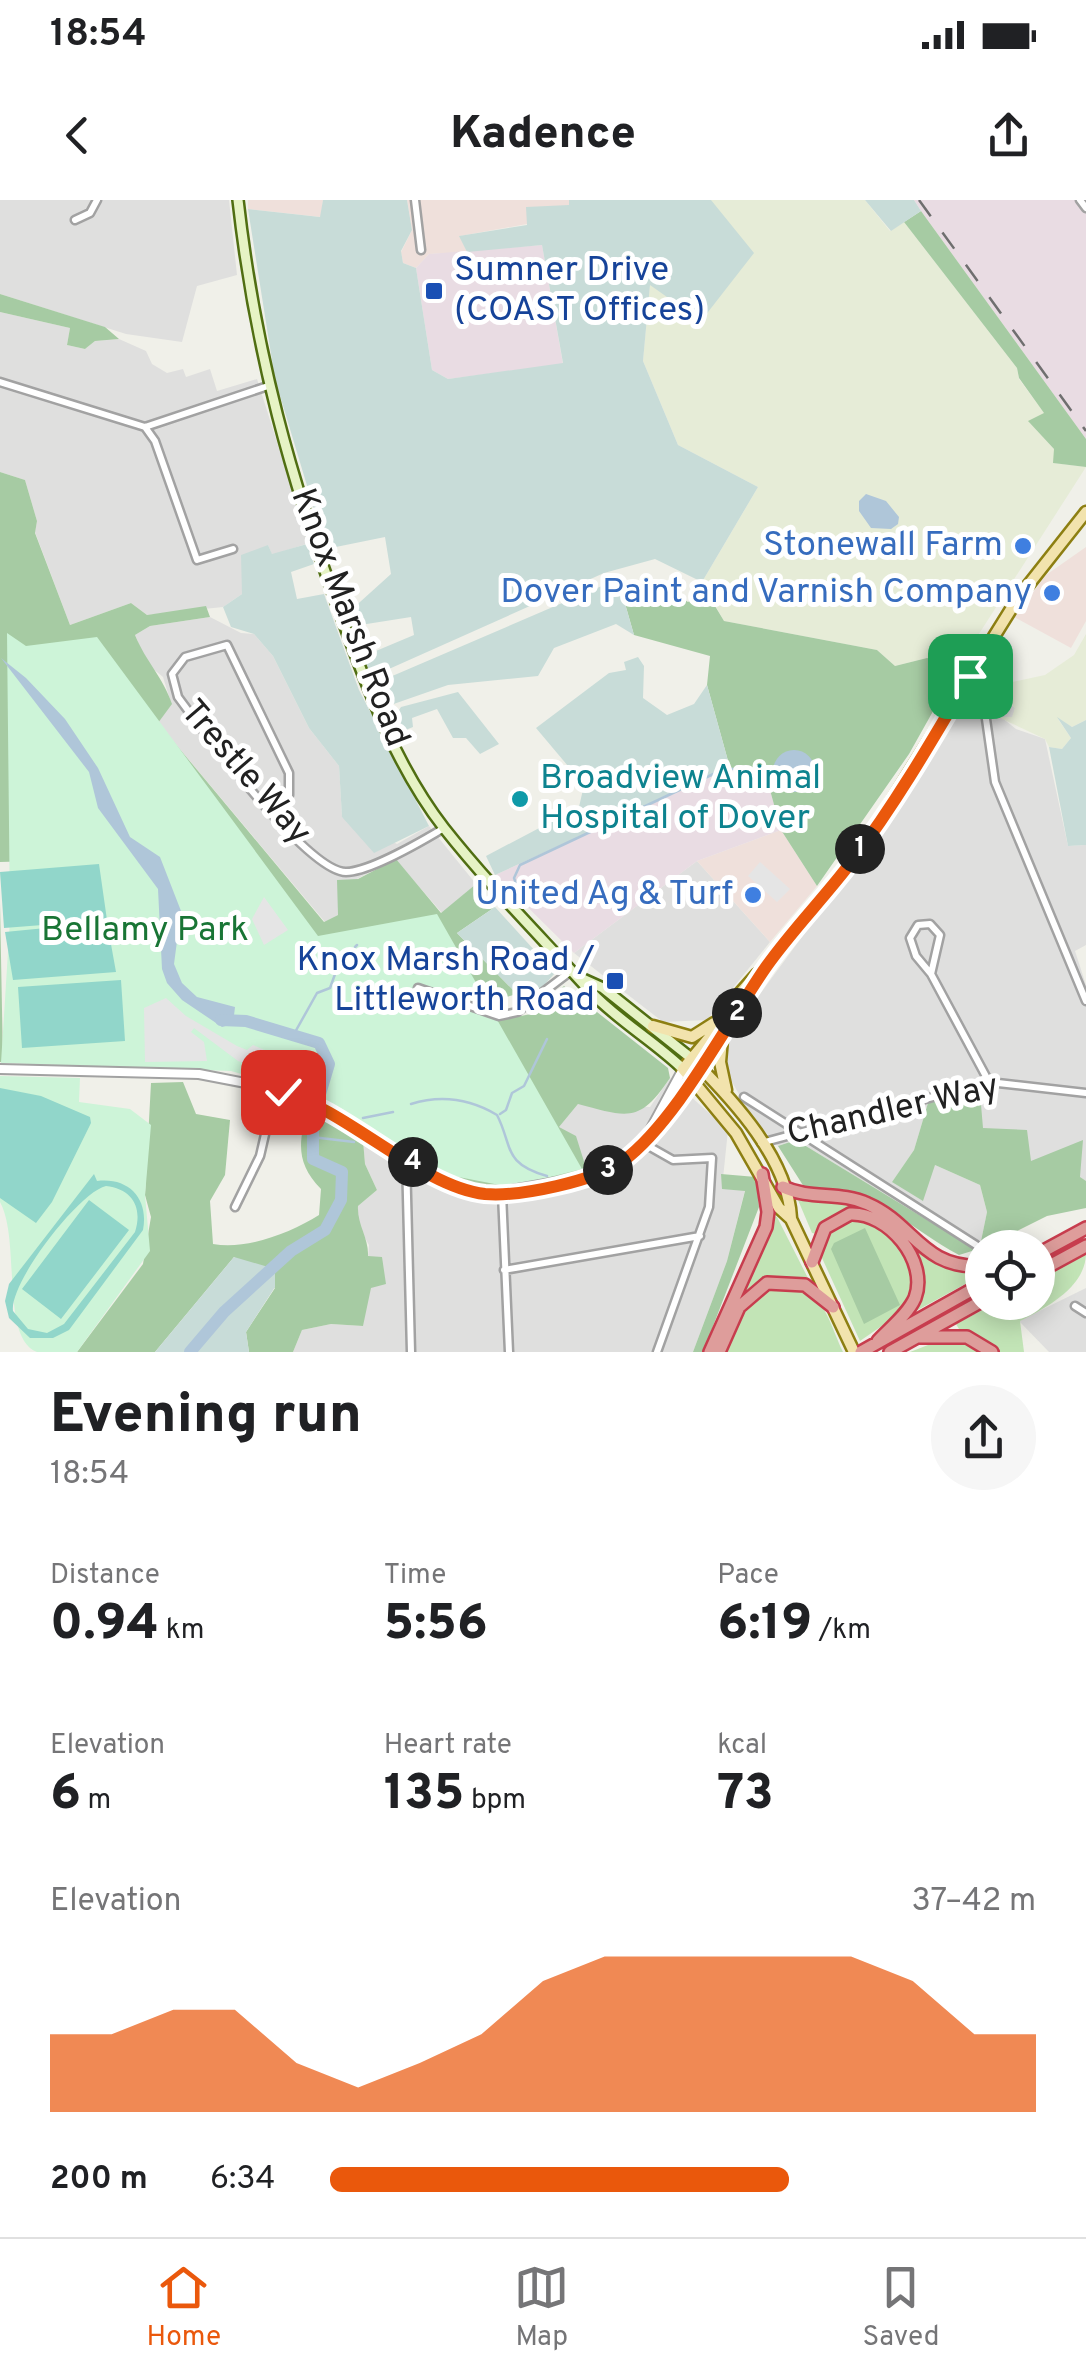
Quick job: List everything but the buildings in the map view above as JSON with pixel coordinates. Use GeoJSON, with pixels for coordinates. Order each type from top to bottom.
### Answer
{"type":"FeatureCollection","features":[{"type":"Feature","properties":{"kind":"highway"},"geometry":{"type":"LineString","coordinates":[[710,1352],[766,1227],[768,1212],[762,1174]]}},
{"type":"Feature","properties":{"kind":"highway"},"geometry":{"type":"LineString","coordinates":[[784,1187],[802,1196],[855,1198],[890,1217],[922,1249],[942,1260],[965,1263]]}},
{"type":"Feature","properties":{"kind":"highway"},"geometry":{"type":"LineString","coordinates":[[812,1262],[825,1228],[850,1214],[877,1219],[902,1245],[918,1270],[916,1293],[908,1310],[878,1341]]}},
{"type":"Feature","properties":{"kind":"highway"},"geometry":{"type":"LineString","coordinates":[[1055,1245],[1086,1228]]}},
{"type":"Feature","properties":{"kind":"highway"},"geometry":{"type":"LineString","coordinates":[[1055,1263],[1086,1246]]}},
{"type":"Feature","properties":{"kind":"highway"},"geometry":{"type":"LineString","coordinates":[[719,1352],[739,1307],[767,1283],[805,1285],[833,1308]]}},
{"type":"Feature","properties":{"kind":"highway"},"geometry":{"type":"LineString","coordinates":[[861,1352],[965,1293]]}},
{"type":"Feature","properties":{"kind":"highway"},"geometry":{"type":"LineString","coordinates":[[890,1352],[965,1310]]}},
{"type":"Feature","properties":{"kind":"highway"},"geometry":{"type":"LineString","coordinates":[[915,1338],[967,1337],[992,1352]]}},
{"type":"Feature","properties":{"kind":"main road","name":"Knox Marsh Road"},"geometry":{"type":"LineString","coordinates":[[238,200],[253,322],[308,522],[366,683],[403,760],[444,828],[572,970],[687,1073],[722,1114],[762,1174],[779,1208],[791,1219]]}},
{"type":"Feature","properties":{"kind":"main road"},"geometry":{"type":"LineString","coordinates":[[695,1062],[724,1031],[768,964],[872,834],[1034,576],[1086,512]]}},
{"type":"Feature","properties":{"kind":"main road"},"geometry":{"type":"LineString","coordinates":[[652,1026],[683,1037],[702,1032],[768,964]]}},
{"type":"Feature","properties":{"kind":"main road","name":"Knox Marsh Road"},"geometry":{"type":"LineString","coordinates":[[581,978],[602,988],[652,1026],[728,1096],[761,1143],[784,1187],[791,1219],[854,1352]]}},
{"type":"Feature","properties":{"kind":"main road"},"geometry":{"type":"LineString","coordinates":[[687,1073],[748,994]]}},
{"type":"Feature","properties":{"kind":"main road"},"geometry":{"type":"LineString","coordinates":[[724,1031],[720,1062],[728,1096]]}},
{"type":"Feature","properties":{"kind":"street"},"geometry":{"type":"LineString","coordinates":[[75,220],[90,214],[97,200]]}},
{"type":"Feature","properties":{"kind":"street"},"geometry":{"type":"LineString","coordinates":[[415,200],[421,250]]}},
{"type":"Feature","properties":{"kind":"street"},"geometry":{"type":"LineString","coordinates":[[1080,200],[1086,208]]}},
{"type":"Feature","properties":{"kind":"street"},"geometry":{"type":"LineString","coordinates":[[0,382],[145,428],[155,441],[197,560],[233,548]]}},
{"type":"Feature","properties":{"kind":"street"},"geometry":{"type":"LineString","coordinates":[[145,428],[268,386]]}},
{"type":"Feature","properties":{"kind":"street","name":"Trestle Way"},"geometry":{"type":"LineString","coordinates":[[274,816],[291,789],[289,773],[227,645],[185,657],[173,668],[172,682],[182,703],[274,816],[326,864],[348,872],[444,828]]}},
{"type":"Feature","properties":{"kind":"street"},"geometry":{"type":"LineString","coordinates":[[970,676],[983,698],[995,782],[1086,1001]]}},
{"type":"Feature","properties":{"kind":"street"},"geometry":{"type":"LineString","coordinates":[[931,974],[940,934],[934,926],[924,924],[913,928],[910,938],[916,956],[931,974],[990,1082]]}},
{"type":"Feature","properties":{"kind":"street"},"geometry":{"type":"LineString","coordinates":[[418,988],[498,1016],[517,1012],[572,970]]}},
{"type":"Feature","properties":{"kind":"street"},"geometry":{"type":"LineString","coordinates":[[0,1068],[198,1074],[276,1090],[335,1114],[457,1186],[502,1194],[605,1171],[645,1139],[687,1073]]}},
{"type":"Feature","properties":{"kind":"street","name":"Chandler Way"},"geometry":{"type":"LineString","coordinates":[[761,1143],[990,1082],[1086,1092]]}},
{"type":"Feature","properties":{"kind":"street"},"geometry":{"type":"LineString","coordinates":[[235,1207],[260,1156],[276,1090]]}},
{"type":"Feature","properties":{"kind":"street"},"geometry":{"type":"LineString","coordinates":[[744,1097],[965,1237]]}},
{"type":"Feature","properties":{"kind":"street"},"geometry":{"type":"LineString","coordinates":[[645,1139],[673,1160],[712,1158],[711,1197],[700,1236],[657,1352]]}},
{"type":"Feature","properties":{"kind":"street"},"geometry":{"type":"LineString","coordinates":[[406,1158],[412,1352]]}},
{"type":"Feature","properties":{"kind":"street"},"geometry":{"type":"LineString","coordinates":[[502,1194],[509,1352]]}},
{"type":"Feature","properties":{"kind":"street"},"geometry":{"type":"LineString","coordinates":[[504,1270],[700,1236]]}},
{"type":"Feature","properties":{"kind":"street"},"geometry":{"type":"LineString","coordinates":[[1075,1306],[1086,1313]]}},
{"type":"Feature","properties":{"kind":"shaded area"},"geometry":{"type":"Polygon","coordinates":[[[0,200],[229,200],[237,275],[197,286],[182,342],[126,334],[0,294],[0,200]]]}},
{"type":"Feature","properties":{"kind":"shaded area"},"geometry":{"type":"Polygon","coordinates":[[[248,200],[323,200],[321,217],[248,209],[248,200]]]}},
{"type":"Feature","properties":{"kind":"shaded area"},"geometry":{"type":"Polygon","coordinates":[[[323,200],[407,200],[412,230],[401,251],[403,263],[416,268],[432,370],[448,379],[563,363],[542,245],[467,252],[459,236],[527,225],[526,207],[569,205],[569,200],[711,200],[754,253],[701,321],[650,285],[643,361],[678,445],[758,487],[702,582],[655,559],[604,573],[371,677],[364,656],[414,635],[411,617],[354,626],[350,611],[391,574],[385,537],[326,549],[275,379],[248,209],[320,217],[323,200]]]}},
{"type":"Feature","properties":{"kind":"shaded area"},"geometry":{"type":"Polygon","coordinates":[[[407,200],[569,200],[570,205],[527,224],[460,236],[467,252],[429,254],[416,268],[403,263],[401,252],[412,230],[407,200]]]}},
{"type":"Feature","properties":{"kind":"shaded area"},"geometry":{"type":"Polygon","coordinates":[[[865,200],[914,200],[921,211],[891,231],[865,200]]]}},
{"type":"Feature","properties":{"kind":"shaded area"},"geometry":{"type":"Polygon","coordinates":[[[914,200],[1086,200],[1086,439],[921,211],[914,200]]]}},
{"type":"Feature","properties":{"kind":"shaded area"},"geometry":{"type":"Polygon","coordinates":[[[542,245],[563,364],[448,379],[432,370],[416,268],[429,254],[542,245]]]}},
{"type":"Feature","properties":{"kind":"shaded area"},"geometry":{"type":"Polygon","coordinates":[[[0,312],[70,328],[67,345],[85,349],[95,341],[119,339],[146,351],[152,364],[167,373],[183,369],[186,377],[210,369],[217,391],[257,379],[309,543],[272,555],[268,545],[242,594],[223,607],[147,615],[131,603],[70,625],[35,532],[37,521],[25,480],[0,472],[0,312]]]}},
{"type":"Feature","properties":{"kind":"shaded area"},"geometry":{"type":"Polygon","coordinates":[[[866,494],[886,501],[899,517],[898,524],[891,529],[871,528],[859,511],[859,501],[866,494]]]}},
{"type":"Feature","properties":{"kind":"shaded area"},"geometry":{"type":"Polygon","coordinates":[[[307,544],[314,564],[291,572],[297,599],[324,594],[359,690],[429,826],[374,853],[342,817],[339,766],[309,728],[273,656],[254,634],[231,627],[223,607],[242,594],[241,555],[268,545],[272,554],[307,544]]]}},
{"type":"Feature","properties":{"kind":"shaded area"},"geometry":{"type":"Polygon","coordinates":[[[1086,547],[1086,621],[1071,648],[1014,617],[1046,575],[1086,547]]]}},
{"type":"Feature","properties":{"kind":"shaded area"},"geometry":{"type":"Polygon","coordinates":[[[618,579],[634,635],[616,624],[554,648],[538,676],[448,685],[385,707],[376,683],[618,579]]]}},
{"type":"Feature","properties":{"kind":"shaded area"},"geometry":{"type":"Polygon","coordinates":[[[210,617],[241,633],[254,634],[273,656],[309,728],[339,766],[342,817],[397,844],[429,826],[476,884],[442,913],[395,859],[357,879],[338,915],[325,922],[158,723],[171,703],[163,677],[147,664],[135,635],[150,626],[210,617]]]}},
{"type":"Feature","properties":{"kind":"shaded area"},"geometry":{"type":"Polygon","coordinates":[[[638,657],[644,666],[643,698],[667,715],[694,704],[707,685],[730,768],[495,875],[486,856],[579,807],[584,785],[536,728],[609,673],[626,670],[624,662],[638,657]]]}},
{"type":"Feature","properties":{"kind":"shaded area"},"geometry":{"type":"Polygon","coordinates":[[[1,658],[65,719],[98,768],[130,837],[160,857],[181,911],[174,964],[182,983],[197,997],[235,1007],[233,1024],[222,1027],[182,1000],[167,983],[162,969],[158,889],[98,808],[89,772],[1,658]]]}},
{"type":"Feature","properties":{"kind":"shaded area"},"geometry":{"type":"Polygon","coordinates":[[[458,692],[499,744],[480,754],[466,738],[453,738],[437,709],[412,718],[413,727],[398,733],[393,719],[401,707],[458,692]]]}},
{"type":"Feature","properties":{"kind":"shaded area"},"geometry":{"type":"Polygon","coordinates":[[[966,697],[1005,700],[1015,708],[1013,717],[1001,717],[1016,729],[1045,739],[1068,846],[1086,845],[1086,945],[1075,951],[1086,985],[1086,1181],[1031,1161],[983,1129],[928,1103],[914,1150],[892,1182],[935,1165],[980,1185],[987,1212],[983,1230],[965,1230],[965,1243],[796,1140],[778,1146],[751,1116],[731,1080],[725,1055],[729,1036],[877,835],[966,697]]]}},
{"type":"Feature","properties":{"kind":"shaded area"},"geometry":{"type":"Polygon","coordinates":[[[1057,717],[1072,727],[1086,720],[1086,845],[1068,846],[1049,747],[1062,749],[1071,738],[1057,717]]]}},
{"type":"Feature","properties":{"kind":"shaded area"},"geometry":{"type":"Polygon","coordinates":[[[794,750],[809,756],[815,771],[809,786],[794,792],[779,786],[773,771],[779,756],[794,750]]]}},
{"type":"Feature","properties":{"kind":"shaded area"},"geometry":{"type":"Polygon","coordinates":[[[730,768],[757,769],[770,790],[781,830],[697,861],[574,953],[495,875],[730,768]]]}},
{"type":"Feature","properties":{"kind":"shaded area"},"geometry":{"type":"Polygon","coordinates":[[[781,830],[817,886],[770,942],[697,861],[781,830]]]}},
{"type":"Feature","properties":{"kind":"shaded area"},"geometry":{"type":"Polygon","coordinates":[[[697,861],[770,942],[707,1020],[663,1022],[574,953],[697,861]]]}},
{"type":"Feature","properties":{"kind":"shaded area"},"geometry":{"type":"Polygon","coordinates":[[[760,862],[790,889],[777,902],[748,876],[760,862]]]}},
{"type":"Feature","properties":{"kind":"shaded area"},"geometry":{"type":"Polygon","coordinates":[[[99,864],[107,920],[4,928],[0,872],[99,864]]]}},
{"type":"Feature","properties":{"kind":"shaded area"},"geometry":{"type":"Polygon","coordinates":[[[264,897],[288,930],[264,945],[252,919],[264,897]]]}},
{"type":"Feature","properties":{"kind":"shaded area"},"geometry":{"type":"Polygon","coordinates":[[[495,907],[555,973],[539,991],[517,994],[457,933],[495,907]]]}},
{"type":"Feature","properties":{"kind":"shaded area"},"geometry":{"type":"Polygon","coordinates":[[[107,922],[116,972],[13,980],[5,932],[107,922]]]}},
{"type":"Feature","properties":{"kind":"shaded area"},"geometry":{"type":"Polygon","coordinates":[[[121,980],[125,1041],[22,1048],[18,987],[121,980]]]}},
{"type":"Feature","properties":{"kind":"shaded area"},"geometry":{"type":"Polygon","coordinates":[[[166,998],[186,1016],[237,1046],[247,1050],[253,1045],[274,1054],[290,1072],[277,1075],[274,1069],[266,1071],[238,1061],[194,1028],[191,1032],[204,1042],[207,1061],[145,1062],[144,1008],[166,998]]]}},
{"type":"Feature","properties":{"kind":"shaded area"},"geometry":{"type":"Polygon","coordinates":[[[670,1078],[728,1130],[722,1188],[745,1190],[727,1261],[693,1352],[293,1352],[302,1330],[331,1324],[363,1326],[369,1245],[357,1224],[358,1206],[377,1190],[365,1164],[363,1140],[393,1142],[558,1128],[578,1104],[650,1107],[670,1078]]]}},
{"type":"Feature","properties":{"kind":"shaded area"},"geometry":{"type":"Polygon","coordinates":[[[0,1088],[41,1096],[90,1117],[91,1123],[52,1202],[36,1223],[0,1198],[0,1088]]]}},
{"type":"Feature","properties":{"kind":"shaded area"},"geometry":{"type":"Polygon","coordinates":[[[94,1174],[97,1181],[127,1187],[140,1200],[143,1230],[69,1330],[53,1338],[30,1338],[9,1318],[5,1301],[9,1284],[94,1174]],[[106,1186],[80,1204],[48,1240],[22,1280],[13,1311],[28,1329],[47,1333],[64,1324],[135,1232],[136,1207],[129,1195],[106,1186]]]}},
{"type":"Feature","properties":{"kind":"shaded area"},"geometry":{"type":"Polygon","coordinates":[[[89,1200],[129,1230],[61,1319],[22,1289],[89,1200]]]}},
{"type":"Feature","properties":{"kind":"shaded area"},"geometry":{"type":"Polygon","coordinates":[[[234,1257],[275,1269],[275,1287],[246,1332],[249,1352],[155,1352],[234,1257]]]}},
{"type":"Feature","properties":{"kind":"shaded area"},"geometry":{"type":"Polygon","coordinates":[[[1086,1288],[1086,1352],[1049,1352],[1019,1321],[1055,1320],[1055,1303],[1086,1288]]]}},
{"type":"Feature","properties":{"kind":"green space"},"geometry":{"type":"Polygon","coordinates":[[[711,200],[865,200],[890,231],[904,222],[1017,368],[1019,379],[1045,414],[1029,422],[1054,449],[1054,463],[1086,467],[959,665],[927,658],[895,666],[877,650],[724,621],[702,582],[758,487],[678,445],[643,361],[650,284],[711,200]]]}},
{"type":"Feature","properties":{"kind":"green space"},"geometry":{"type":"Polygon","coordinates":[[[921,211],[1086,439],[1086,467],[1053,463],[1054,449],[1028,421],[1044,413],[1019,378],[1017,368],[904,222],[921,211]]]}},
{"type":"Feature","properties":{"kind":"green space"},"geometry":{"type":"Polygon","coordinates":[[[0,294],[105,327],[119,339],[95,341],[85,349],[67,345],[70,328],[0,312],[0,294]]]}},
{"type":"Feature","properties":{"kind":"green space"},"geometry":{"type":"Polygon","coordinates":[[[0,472],[25,480],[37,521],[35,533],[70,625],[131,603],[147,615],[206,606],[210,617],[150,626],[135,635],[172,704],[158,723],[324,922],[338,915],[337,880],[358,879],[396,859],[441,913],[476,884],[495,907],[457,933],[517,994],[496,1000],[495,1010],[422,986],[386,1135],[342,1111],[353,1061],[327,1101],[288,1087],[101,859],[0,862],[0,472]]]}},
{"type":"Feature","properties":{"kind":"green space"},"geometry":{"type":"Polygon","coordinates":[[[618,579],[663,585],[688,602],[706,591],[724,621],[877,650],[895,666],[927,658],[959,665],[909,754],[817,886],[781,830],[770,790],[758,769],[730,768],[707,685],[710,656],[634,635],[618,579]]]}},
{"type":"Feature","properties":{"kind":"green space","name":"Bellamy Park"},"geometry":{"type":"Polygon","coordinates":[[[7,633],[26,646],[97,637],[318,936],[437,914],[582,1169],[510,1187],[443,1174],[345,1111],[297,1090],[231,1071],[1,1063],[10,920],[7,633]]]}},
{"type":"Feature","properties":{"kind":"green space"},"geometry":{"type":"Polygon","coordinates":[[[1086,634],[1086,720],[1072,727],[1058,719],[1071,738],[1062,749],[1049,747],[1045,739],[998,717],[1012,717],[1015,708],[1005,700],[995,699],[998,685],[1045,675],[1074,655],[1086,634]]]}},
{"type":"Feature","properties":{"kind":"green space"},"geometry":{"type":"Polygon","coordinates":[[[0,903],[3,1062],[0,1062],[0,903]]]}},
{"type":"Feature","properties":{"kind":"green space"},"geometry":{"type":"Polygon","coordinates":[[[564,986],[668,1068],[670,1078],[650,1103],[631,1113],[578,1104],[559,1127],[576,1136],[587,1171],[528,1184],[486,1186],[445,1172],[393,1142],[495,1021],[531,1014],[564,986]]]}},
{"type":"Feature","properties":{"kind":"green space"},"geometry":{"type":"Polygon","coordinates":[[[0,1076],[80,1078],[79,1102],[130,1109],[151,1125],[145,1195],[150,1251],[77,1352],[37,1352],[26,1343],[19,1328],[6,1219],[0,1202],[0,1076]]]}},
{"type":"Feature","properties":{"kind":"green space"},"geometry":{"type":"Polygon","coordinates":[[[183,1082],[196,1114],[230,1120],[225,1175],[210,1201],[213,1244],[240,1245],[268,1238],[319,1215],[321,1189],[307,1170],[301,1152],[308,1109],[363,1140],[365,1164],[377,1190],[358,1206],[358,1213],[368,1256],[382,1257],[386,1284],[371,1288],[363,1326],[331,1324],[302,1330],[293,1352],[249,1352],[246,1332],[275,1288],[234,1257],[155,1352],[77,1352],[143,1264],[151,1217],[145,1195],[151,1083],[183,1082]]]}},
{"type":"Feature","properties":{"kind":"green space"},"geometry":{"type":"Polygon","coordinates":[[[980,1093],[983,1128],[1027,1130],[1031,1161],[1083,1140],[1080,1177],[1086,1181],[1086,1208],[1047,1216],[1019,1230],[983,1230],[987,1212],[980,1185],[935,1165],[923,1201],[892,1182],[914,1150],[928,1103],[980,1093]]]}},
{"type":"Feature","properties":{"kind":"green space"},"geometry":{"type":"Polygon","coordinates":[[[796,1140],[965,1243],[965,1253],[959,1255],[869,1200],[829,1189],[806,1190],[778,1146],[796,1140]]]}},
{"type":"Feature","properties":{"kind":"green space"},"geometry":{"type":"Polygon","coordinates":[[[721,1174],[756,1177],[759,1207],[703,1352],[693,1352],[727,1261],[745,1191],[722,1189],[721,1174]]]}},
{"type":"Feature","properties":{"kind":"green space"},"geometry":{"type":"Polygon","coordinates":[[[829,1198],[868,1206],[913,1244],[965,1265],[965,1284],[914,1312],[922,1287],[915,1253],[867,1211],[835,1215],[817,1234],[812,1233],[798,1200],[829,1198]]]}},
{"type":"Feature","properties":{"kind":"green space"},"geometry":{"type":"Polygon","coordinates":[[[772,1216],[777,1217],[813,1288],[761,1284],[715,1352],[772,1216]]]}},
{"type":"Feature","properties":{"kind":"green space"},"geometry":{"type":"Polygon","coordinates":[[[845,1218],[874,1225],[894,1238],[907,1257],[917,1286],[899,1314],[860,1341],[822,1258],[824,1236],[845,1218]]]}},
{"type":"Feature","properties":{"kind":"green space"},"geometry":{"type":"Polygon","coordinates":[[[865,1228],[900,1305],[864,1324],[831,1249],[834,1243],[865,1228]]]}},
{"type":"Feature","properties":{"kind":"green space"},"geometry":{"type":"Polygon","coordinates":[[[1086,1253],[1079,1276],[1055,1301],[1055,1270],[1086,1253]]]}},
{"type":"Feature","properties":{"kind":"green space"},"geometry":{"type":"Polygon","coordinates":[[[772,1287],[803,1292],[820,1304],[843,1352],[726,1352],[743,1311],[772,1287]]]}},
{"type":"Feature","properties":{"kind":"green space"},"geometry":{"type":"Polygon","coordinates":[[[965,1319],[1022,1320],[1024,1352],[998,1352],[956,1324],[965,1319]]]}},
{"type":"Feature","properties":{"kind":"green space"},"geometry":{"type":"Polygon","coordinates":[[[960,1339],[987,1352],[910,1352],[941,1340],[960,1339]]]}},
{"type":"Feature","properties":{"kind":"waterway"},"geometry":{"type":"LineString","coordinates":[[518,889],[514,878],[520,865],[724,769],[750,769],[768,783]]}},
{"type":"Feature","properties":{"kind":"waterway"},"geometry":{"type":"LineString","coordinates":[[294,1034],[317,993],[330,988],[338,966],[348,958]]}},
{"type":"Feature","properties":{"kind":"waterway"},"geometry":{"type":"LineString","coordinates":[[221,1020],[246,1021],[319,1043],[329,1064],[320,1094]]}},
{"type":"Feature","properties":{"kind":"waterway"},"geometry":{"type":"LineString","coordinates":[[500,1114],[506,1110],[512,1093],[524,1086],[547,1039]]}},
{"type":"Feature","properties":{"kind":"waterway"},"geometry":{"type":"LineString","coordinates":[[411,1104],[444,1099],[466,1102],[497,1115],[516,1159],[547,1176]]}},
{"type":"Feature","properties":{"kind":"waterway"},"geometry":{"type":"LineString","coordinates":[[363,1118],[393,1112]]}},
{"type":"Feature","properties":{"kind":"waterway"},"geometry":{"type":"LineString","coordinates":[[190,1352],[224,1312],[291,1251],[325,1230],[341,1200],[342,1172],[313,1159],[313,1116]]}},
{"type":"Feature","properties":{"kind":"waterway"},"geometry":{"type":"LineString","coordinates":[[312,1137],[354,1142]]}},
{"type":"Feature","properties":{"kind":"railway"},"geometry":{"type":"LineString","coordinates":[[919,200],[1086,431]]}},
{"type":"Feature","properties":{"kind":"place","name":"Sumner Drive (COAST Offices)"},"geometry":{"type":"Point","coordinates":[434,291]}},
{"type":"Feature","properties":{"kind":"place","name":"Stonewall Farm"},"geometry":{"type":"Point","coordinates":[1023,546]}},
{"type":"Feature","properties":{"kind":"place","name":"Dover Paint and Varnish Company"},"geometry":{"type":"Point","coordinates":[1052,593]}},
{"type":"Feature","properties":{"kind":"place","name":"Broadview Animal Hospital of Dover"},"geometry":{"type":"Point","coordinates":[520,799]}},
{"type":"Feature","properties":{"kind":"place","name":"United Ag & Turf"},"geometry":{"type":"Point","coordinates":[753,895]}},
{"type":"Feature","properties":{"kind":"place","name":"Knox Marsh Road / Littleworth Road"},"geometry":{"type":"Point","coordinates":[615,981]}},
{"type":"Feature","properties":{"kind":"route"},"geometry":{"type":"LineString","coordinates":[[283,1092],[348,1121],[444,1180],[479,1193],[520,1192],[616,1166],[660,1126],[768,964],[872,834],[970,676]]}}]}
